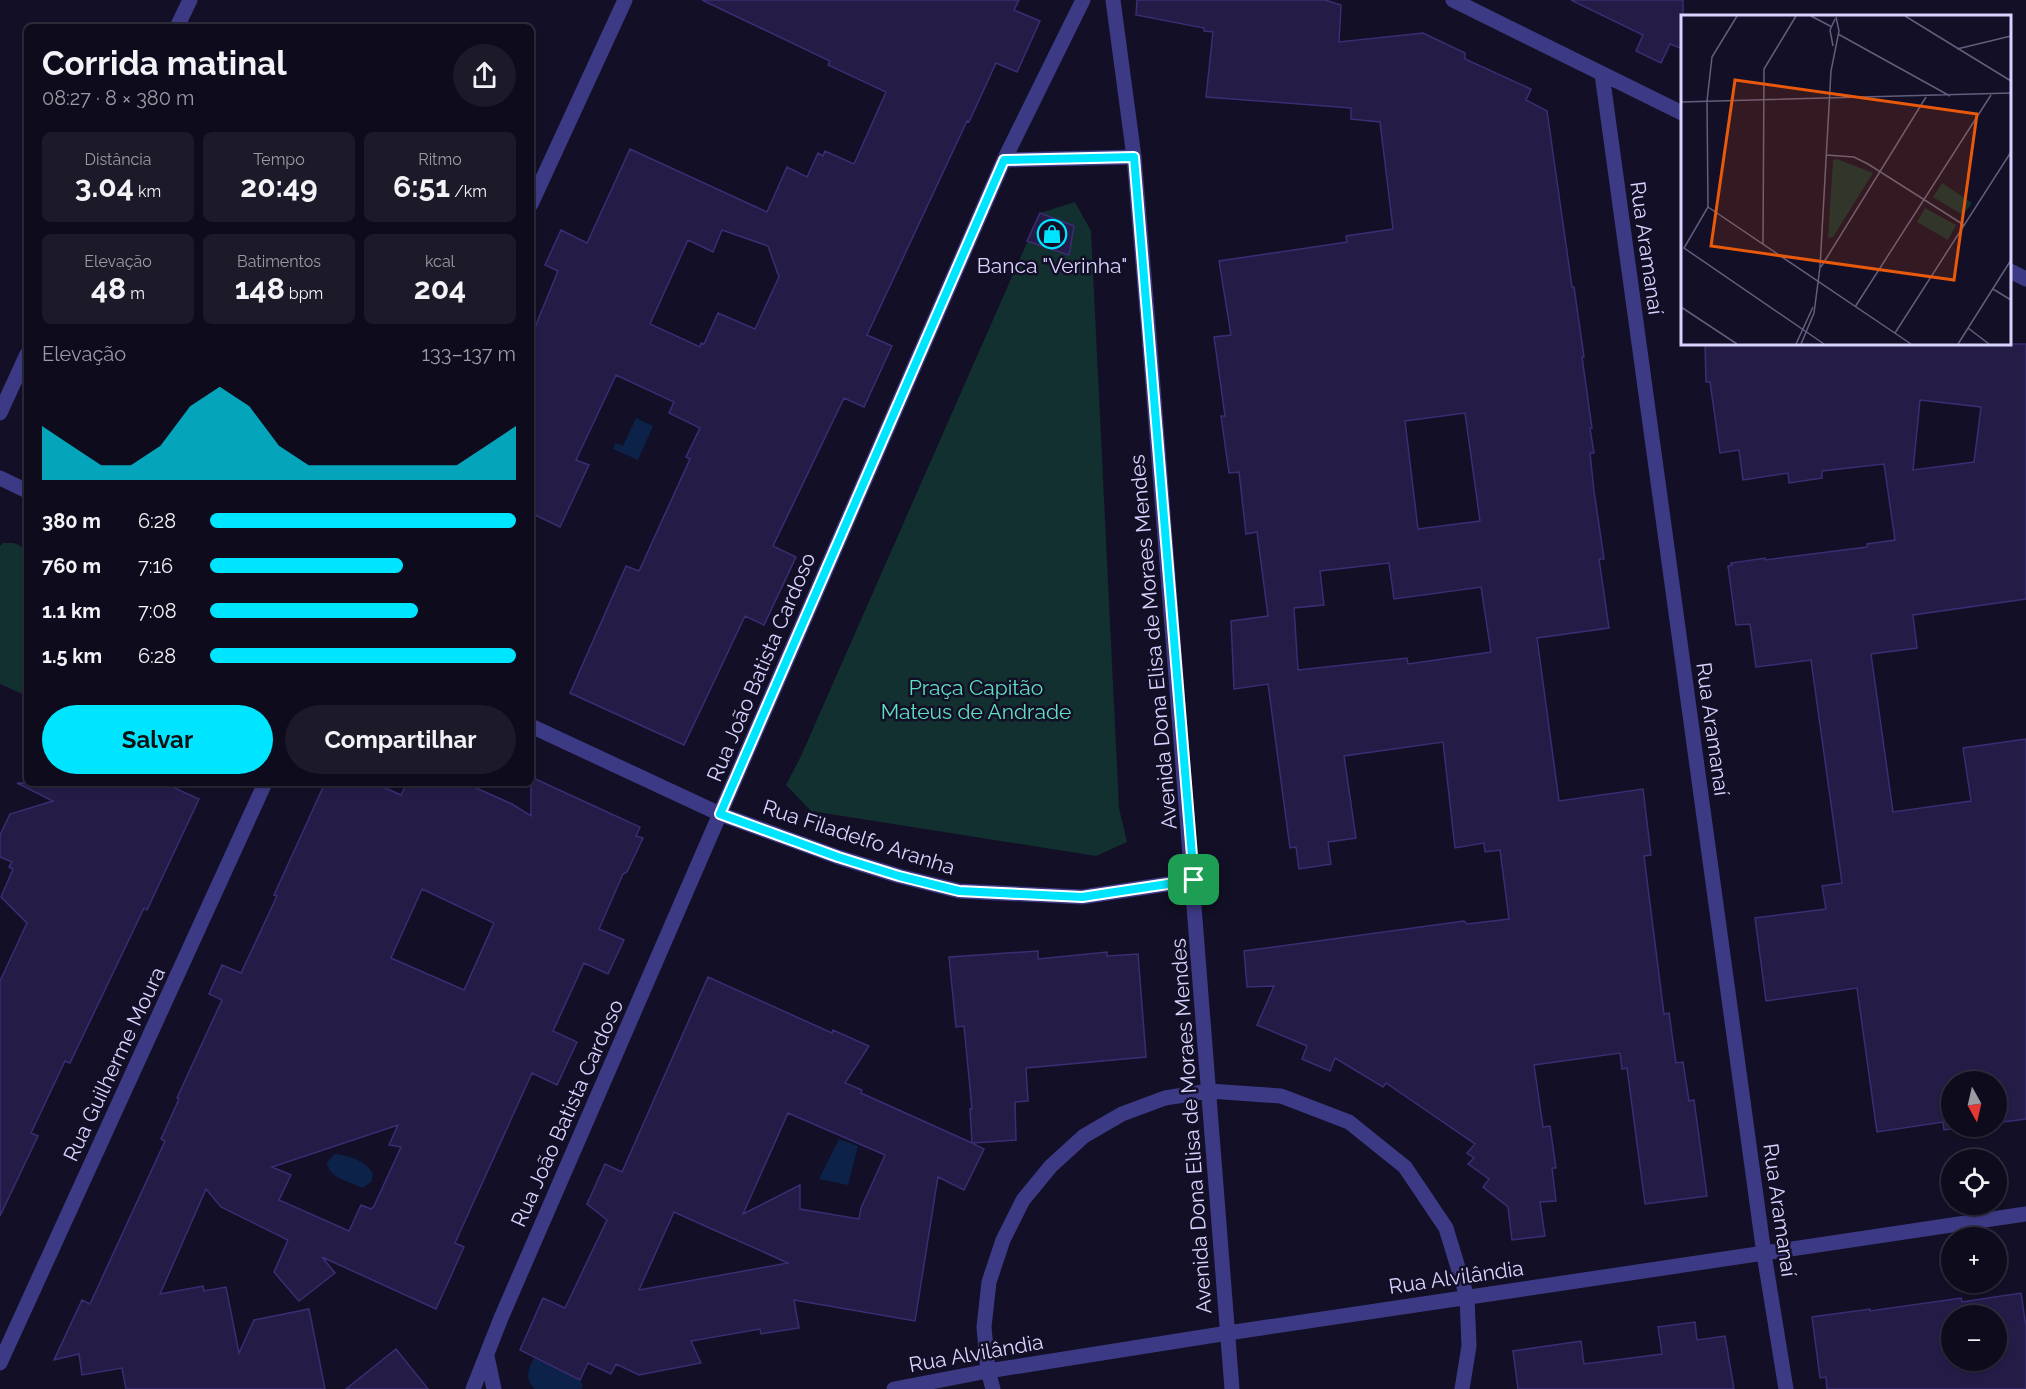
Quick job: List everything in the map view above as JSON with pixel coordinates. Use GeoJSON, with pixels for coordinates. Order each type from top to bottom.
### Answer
{"type":"FeatureCollection","features":[{"type":"Feature","properties":{"kind":"street"},"geometry":{"type":"LineString","coordinates":[[178,24],[190,0]]}},
{"type":"Feature","properties":{"kind":"street"},"geometry":{"type":"LineString","coordinates":[[534,197],[625,0]]}},
{"type":"Feature","properties":{"kind":"street","name":"Rua João Batista Cardoso"},"geometry":{"type":"LineString","coordinates":[[473,1389],[501,1318],[1004,160],[1083,0]]}},
{"type":"Feature","properties":{"kind":"street","name":"Avenida Dona Elisa de Moraes Mendes"},"geometry":{"type":"LineString","coordinates":[[1113,0],[1134,157],[1194,880],[1232,1389]]}},
{"type":"Feature","properties":{"kind":"street"},"geometry":{"type":"LineString","coordinates":[[1453,0],[1681,112]]}},
{"type":"Feature","properties":{"kind":"street","name":"Rua Aramanaí"},"geometry":{"type":"LineString","coordinates":[[1602,74],[1764,1254],[1786,1389]]}},
{"type":"Feature","properties":{"kind":"street"},"geometry":{"type":"LineString","coordinates":[[1004,160],[1134,157]]}},
{"type":"Feature","properties":{"kind":"street"},"geometry":{"type":"LineString","coordinates":[[2011,272],[2026,279]]}},
{"type":"Feature","properties":{"kind":"street"},"geometry":{"type":"LineString","coordinates":[[0,413],[24,361]]}},
{"type":"Feature","properties":{"kind":"street"},"geometry":{"type":"LineString","coordinates":[[0,478],[24,490]]}},
{"type":"Feature","properties":{"kind":"street","name":"Rua Filadelfo Aranha"},"geometry":{"type":"LineString","coordinates":[[534,727],[720,814],[838,857],[959,891],[1082,897],[1194,880]]}},
{"type":"Feature","properties":{"kind":"street","name":"Rua Guilherme Moura"},"geometry":{"type":"LineString","coordinates":[[0,1363],[264,786]]}},
{"type":"Feature","properties":{"kind":"street"},"geometry":{"type":"LineString","coordinates":[[993,1389],[988,1371],[984,1327],[989,1282],[1003,1240],[1023,1200],[1051,1166],[1084,1136],[1122,1114],[1165,1098],[1209,1090],[1281,1096],[1349,1122],[1405,1167],[1446,1228],[1467,1297],[1469,1346],[1462,1389]]}},
{"type":"Feature","properties":{"kind":"street","name":"Rua Alvilândia"},"geometry":{"type":"LineString","coordinates":[[894,1389],[988,1371],[1228,1333],[2026,1214]]}},
{"type":"Feature","properties":{"kind":"street"},"geometry":{"type":"LineString","coordinates":[[487,1356],[494,1389]]}},
{"type":"Feature","properties":{"kind":"green space","name":"Praça Capitão Mateus de Andrade"},"geometry":{"type":"Polygon","coordinates":[[[1075,202],[1091,231],[1119,808],[1127,842],[1096,856],[811,811],[786,785],[801,756],[1040,213],[1075,202]]]}},
{"type":"Feature","properties":{"kind":"green space"},"geometry":{"type":"Polygon","coordinates":[[[3,543],[14,543],[24,548],[24,695],[0,684],[0,546],[3,543]]]}},
{"type":"Feature","properties":{"kind":"water"},"geometry":{"type":"Polygon","coordinates":[[[636,418],[653,426],[638,460],[613,449],[616,443],[623,446],[636,418]]]}},
{"type":"Feature","properties":{"kind":"water"},"geometry":{"type":"Polygon","coordinates":[[[839,1139],[858,1146],[848,1185],[819,1179],[839,1139]]]}},
{"type":"Feature","properties":{"kind":"water"},"geometry":{"type":"Polygon","coordinates":[[[334,1154],[345,1155],[362,1162],[373,1174],[371,1182],[360,1187],[331,1172],[327,1163],[334,1154]]]}},
{"type":"Feature","properties":{"kind":"water"},"geometry":{"type":"Polygon","coordinates":[[[534,1358],[580,1380],[583,1386],[581,1389],[535,1389],[528,1378],[534,1358]]]}},
{"type":"Feature","properties":{"kind":"building"},"geometry":{"type":"Polygon","coordinates":[[[702,0],[1019,0],[1014,10],[1040,21],[1017,72],[996,63],[969,122],[967,121],[867,335],[892,346],[864,407],[844,398],[773,546],[796,557],[764,625],[745,616],[684,745],[570,693],[626,566],[639,571],[690,459],[686,457],[700,428],[669,413],[674,402],[616,375],[576,460],[589,465],[560,527],[534,514],[534,330],[558,271],[545,265],[561,230],[587,243],[630,149],[767,212],[787,167],[807,177],[818,153],[823,156],[825,151],[854,164],[886,92],[828,65],[830,61],[702,0]],[[722,230],[713,252],[688,240],[650,324],[700,347],[701,343],[704,344],[718,313],[755,329],[779,277],[768,246],[722,230]]]}},
{"type":"Feature","properties":{"kind":"building"},"geometry":{"type":"Polygon","coordinates":[[[1137,0],[1325,0],[1341,5],[1339,42],[1423,33],[1465,53],[1465,59],[1531,89],[1526,100],[1547,111],[1584,357],[1582,357],[1594,453],[1590,453],[1604,559],[1599,559],[1609,628],[1537,638],[1559,801],[1643,789],[1651,855],[1644,856],[1664,1014],[1669,1013],[1676,1063],[1683,1062],[1689,1101],[1694,1100],[1707,1196],[1645,1204],[1627,1068],[1622,1069],[1620,1053],[1534,1065],[1543,1127],[1550,1126],[1556,1168],[1552,1168],[1556,1201],[1540,1202],[1545,1236],[1512,1240],[1508,1207],[1483,1187],[1489,1179],[1468,1164],[1474,1158],[1467,1153],[1475,1144],[1386,1083],[1383,1087],[1335,1058],[1330,1071],[1302,1059],[1307,1046],[1257,1025],[1274,986],[1247,987],[1244,951],[1464,921],[1467,924],[1509,919],[1500,850],[1485,852],[1484,843],[1455,848],[1443,742],[1344,756],[1356,838],[1328,842],[1331,864],[1299,869],[1296,847],[1290,848],[1268,684],[1234,689],[1231,621],[1268,616],[1257,532],[1246,534],[1239,472],[1229,473],[1221,416],[1225,416],[1214,337],[1231,335],[1219,261],[1347,242],[1346,236],[1393,229],[1380,122],[1351,119],[1351,108],[1206,97],[1213,32],[1204,31],[1204,28],[1136,15],[1137,0]],[[1465,413],[1405,421],[1418,529],[1480,521],[1465,413]],[[1389,563],[1320,571],[1324,605],[1294,608],[1298,670],[1407,658],[1408,664],[1491,652],[1481,587],[1394,599],[1389,563]]]}},
{"type":"Feature","properties":{"kind":"building"},"geometry":{"type":"Polygon","coordinates":[[[1571,0],[1683,0],[1681,48],[1670,44],[1661,63],[1636,51],[1643,35],[1571,0]]]}},
{"type":"Feature","properties":{"kind":"building","name":"Banca \"Verinha\""},"geometry":{"type":"Polygon","coordinates":[[[1040,213],[1074,226],[1069,255],[1027,241],[1040,213]]]}},
{"type":"Feature","properties":{"kind":"building"},"geometry":{"type":"Polygon","coordinates":[[[2026,344],[2026,599],[1913,615],[1917,648],[1871,654],[1893,812],[1971,801],[1963,748],[2026,739],[2026,1119],[2007,1122],[2007,1071],[1941,1071],[1941,1122],[1877,1132],[1857,988],[1766,1001],[1755,918],[1826,909],[1822,886],[1842,883],[1811,660],[1756,667],[1750,624],[1736,625],[1728,566],[1732,565],[1731,563],[1765,558],[1765,560],[1867,547],[1867,544],[1895,540],[1884,464],[1822,471],[1822,478],[1789,483],[1788,473],[1743,480],[1739,450],[1720,453],[1710,382],[1706,382],[1705,345],[2026,344]],[[1920,400],[1913,470],[1974,462],[1981,407],[1920,400]]]}},
{"type":"Feature","properties":{"kind":"building"},"geometry":{"type":"Polygon","coordinates":[[[534,778],[640,827],[636,836],[643,838],[627,872],[623,874],[599,929],[624,940],[608,974],[584,963],[553,1031],[577,1042],[557,1085],[532,1073],[455,1243],[464,1247],[436,1309],[322,1257],[335,1273],[299,1301],[274,1272],[288,1240],[221,1207],[206,1189],[160,1294],[203,1286],[204,1291],[226,1287],[239,1353],[254,1320],[309,1309],[325,1389],[126,1389],[122,1368],[82,1375],[79,1354],[54,1360],[82,1300],[90,1304],[165,1141],[161,1139],[179,1099],[177,1098],[222,1000],[209,994],[222,965],[241,973],[277,896],[274,895],[324,786],[381,786],[401,795],[406,786],[472,786],[512,804],[531,816],[531,786],[534,786],[534,778]],[[422,889],[391,958],[464,990],[494,923],[422,889]],[[398,1125],[272,1167],[291,1175],[279,1200],[349,1231],[361,1205],[371,1209],[374,1206],[401,1147],[389,1145],[398,1125]]]}},
{"type":"Feature","properties":{"kind":"building"},"geometry":{"type":"Polygon","coordinates":[[[17,783],[24,783],[24,786],[171,786],[199,799],[147,910],[144,908],[70,1063],[65,1061],[31,1133],[38,1136],[0,1216],[0,981],[27,923],[1,897],[13,869],[9,867],[12,862],[0,857],[0,835],[10,814],[53,801],[17,783]]]}},
{"type":"Feature","properties":{"kind":"building"},"geometry":{"type":"Polygon","coordinates":[[[1038,951],[1038,959],[1107,952],[1107,956],[1138,954],[1146,1057],[1026,1068],[1028,1101],[1015,1102],[1016,1140],[972,1143],[970,1109],[972,1109],[964,1026],[956,1027],[949,957],[1038,951]]]}},
{"type":"Feature","properties":{"kind":"building"},"geometry":{"type":"Polygon","coordinates":[[[708,977],[832,1033],[833,1030],[869,1046],[845,1083],[862,1090],[861,1093],[984,1149],[964,1190],[938,1177],[915,1321],[794,1300],[799,1328],[761,1334],[760,1329],[691,1341],[701,1363],[639,1375],[616,1364],[611,1374],[588,1363],[580,1380],[520,1350],[543,1298],[565,1308],[607,1220],[587,1204],[605,1164],[622,1172],[708,977]],[[788,1113],[743,1214],[800,1185],[800,1209],[859,1219],[861,1208],[885,1155],[788,1113]],[[674,1212],[639,1290],[788,1263],[714,1230],[674,1212]]]}},
{"type":"Feature","properties":{"kind":"building"},"geometry":{"type":"Polygon","coordinates":[[[2021,1293],[2026,1327],[2026,1389],[1827,1389],[1826,1377],[1820,1378],[1812,1317],[1961,1298],[1962,1302],[2021,1293]]]}},
{"type":"Feature","properties":{"kind":"building"},"geometry":{"type":"Polygon","coordinates":[[[1695,1322],[1697,1340],[1725,1336],[1734,1389],[1518,1389],[1513,1351],[1581,1341],[1584,1364],[1662,1354],[1658,1327],[1695,1322]]]}},
{"type":"Feature","properties":{"kind":"building"},"geometry":{"type":"Polygon","coordinates":[[[396,1349],[428,1389],[346,1389],[396,1349]]]}},
{"type":"Feature","properties":{"kind":"place","name":"Banca \"Verinha\""},"geometry":{"type":"Point","coordinates":[1052,234]}},
{"type":"Feature","properties":{"kind":"route"},"geometry":{"type":"LineString","coordinates":[[1134,157],[1194,880],[1082,897],[959,891],[838,857],[720,814],[1004,160],[1134,157]]}}]}
